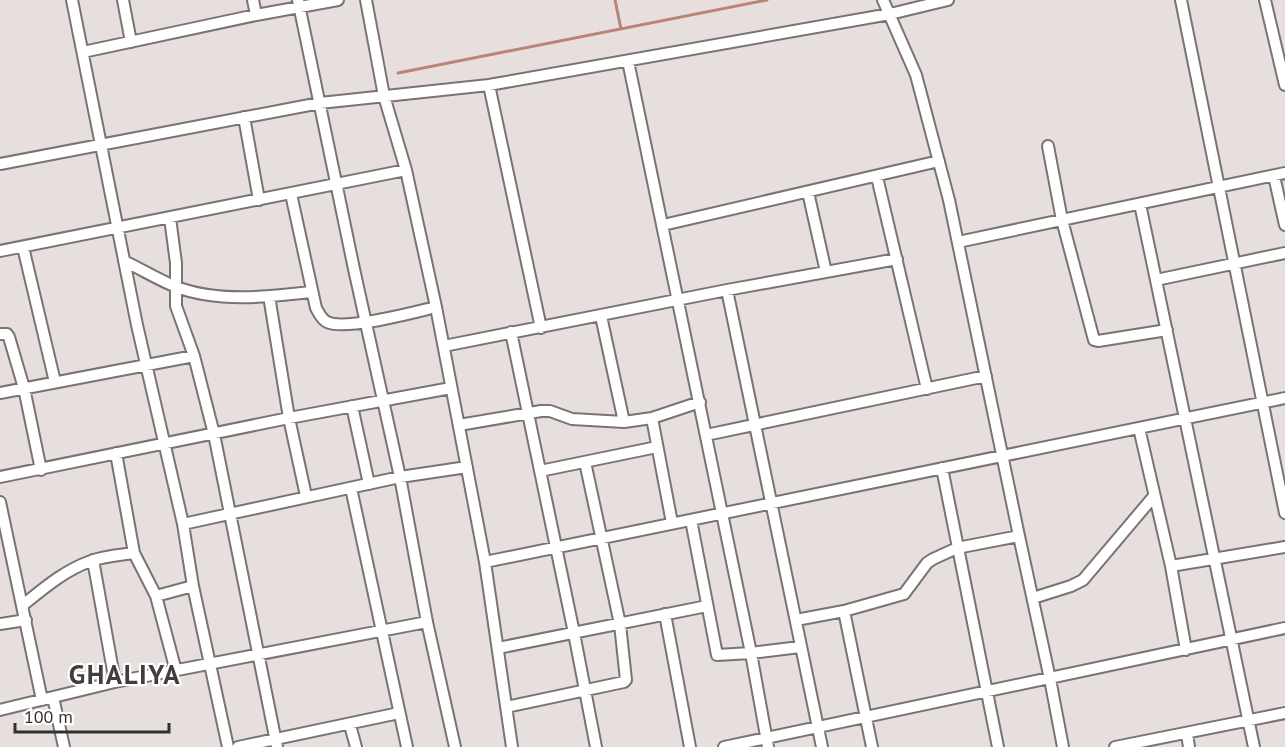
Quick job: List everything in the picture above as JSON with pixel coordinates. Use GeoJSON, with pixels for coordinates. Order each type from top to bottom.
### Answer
{"type":"FeatureCollection","features":[{"type":"Feature","properties":{"kind":"street"},"geometry":{"type":"LineString","coordinates":[[72,0],[124,261],[183,524],[193,586],[228,747]]}},
{"type":"Feature","properties":{"kind":"street"},"geometry":{"type":"LineString","coordinates":[[123,0],[131,42]]}},
{"type":"Feature","properties":{"kind":"street"},"geometry":{"type":"LineString","coordinates":[[253,0],[256,15]]}},
{"type":"Feature","properties":{"kind":"street"},"geometry":{"type":"LineString","coordinates":[[83,52],[256,15],[299,3],[338,0]]}},
{"type":"Feature","properties":{"kind":"street"},"geometry":{"type":"LineString","coordinates":[[366,0],[384,96],[406,170],[436,308],[485,562],[512,747],[507,747]]}},
{"type":"Feature","properties":{"kind":"street"},"geometry":{"type":"LineString","coordinates":[[883,0],[916,75],[939,161],[958,242],[1063,747]]}},
{"type":"Feature","properties":{"kind":"street"},"geometry":{"type":"LineString","coordinates":[[0,164],[320,103],[489,85],[628,61],[890,14],[948,0]]}},
{"type":"Feature","properties":{"kind":"street"},"geometry":{"type":"LineString","coordinates":[[1181,0],[1285,513]]}},
{"type":"Feature","properties":{"kind":"street"},"geometry":{"type":"LineString","coordinates":[[1265,0],[1285,85]]}},
{"type":"Feature","properties":{"kind":"street"},"geometry":{"type":"LineString","coordinates":[[299,3],[455,747]]}},
{"type":"Feature","properties":{"kind":"street"},"geometry":{"type":"LineString","coordinates":[[628,61],[723,513],[767,742]]}},
{"type":"Feature","properties":{"kind":"street"},"geometry":{"type":"LineString","coordinates":[[489,85],[541,328]]}},
{"type":"Feature","properties":{"kind":"street"},"geometry":{"type":"LineString","coordinates":[[244,117],[259,200]]}},
{"type":"Feature","properties":{"kind":"street"},"geometry":{"type":"LineString","coordinates":[[1048,146],[1062,220],[1094,340],[1167,330]]}},
{"type":"Feature","properties":{"kind":"street"},"geometry":{"type":"LineString","coordinates":[[663,225],[878,177],[939,161]]}},
{"type":"Feature","properties":{"kind":"street"},"geometry":{"type":"LineString","coordinates":[[0,251],[406,170]]}},
{"type":"Feature","properties":{"kind":"street"},"geometry":{"type":"LineString","coordinates":[[958,242],[1279,174],[1285,225]]}},
{"type":"Feature","properties":{"kind":"street"},"geometry":{"type":"LineString","coordinates":[[878,177],[927,389]]}},
{"type":"Feature","properties":{"kind":"street"},"geometry":{"type":"LineString","coordinates":[[808,192],[826,272]]}},
{"type":"Feature","properties":{"kind":"street"},"geometry":{"type":"LineString","coordinates":[[291,194],[311,292],[320,317],[336,325],[366,322],[436,308]]}},
{"type":"Feature","properties":{"kind":"street"},"geometry":{"type":"LineString","coordinates":[[1140,204],[1254,747]]}},
{"type":"Feature","properties":{"kind":"street"},"geometry":{"type":"LineString","coordinates":[[170,218],[176,263],[175,287],[179,318],[194,356],[214,434],[260,654],[276,743]]}},
{"type":"Feature","properties":{"kind":"street"},"geometry":{"type":"LineString","coordinates":[[23,247],[55,382]]}},
{"type":"Feature","properties":{"kind":"street"},"geometry":{"type":"LineString","coordinates":[[1156,280],[1285,253]]}},
{"type":"Feature","properties":{"kind":"street"},"geometry":{"type":"LineString","coordinates":[[444,346],[727,290],[897,260]]}},
{"type":"Feature","properties":{"kind":"street"},"geometry":{"type":"LineString","coordinates":[[124,261],[175,287],[221,296],[268,296],[311,292]]}},
{"type":"Feature","properties":{"kind":"street"},"geometry":{"type":"LineString","coordinates":[[727,290],[822,747]]}},
{"type":"Feature","properties":{"kind":"street"},"geometry":{"type":"LineString","coordinates":[[268,296],[289,418],[306,496]]}},
{"type":"Feature","properties":{"kind":"street"},"geometry":{"type":"LineString","coordinates":[[601,316],[624,422]]}},
{"type":"Feature","properties":{"kind":"street"},"geometry":{"type":"LineString","coordinates":[[511,332],[596,747]]}},
{"type":"Feature","properties":{"kind":"street"},"geometry":{"type":"LineString","coordinates":[[0,334],[7,334],[9,337],[24,388],[40,470]]}},
{"type":"Feature","properties":{"kind":"street"},"geometry":{"type":"LineString","coordinates":[[0,393],[194,356]]}},
{"type":"Feature","properties":{"kind":"street"},"geometry":{"type":"LineString","coordinates":[[706,435],[986,376]]}},
{"type":"Feature","properties":{"kind":"street"},"geometry":{"type":"LineString","coordinates":[[0,477],[289,418],[450,388]]}},
{"type":"Feature","properties":{"kind":"street"},"geometry":{"type":"LineString","coordinates":[[485,562],[1285,398]]}},
{"type":"Feature","properties":{"kind":"street"},"geometry":{"type":"LineString","coordinates":[[459,426],[550,411],[572,419],[624,422],[652,418],[700,402]]}},
{"type":"Feature","properties":{"kind":"street"},"geometry":{"type":"LineString","coordinates":[[352,406],[369,484]]}},
{"type":"Feature","properties":{"kind":"street"},"geometry":{"type":"LineString","coordinates":[[652,418],[672,523]]}},
{"type":"Feature","properties":{"kind":"street"},"geometry":{"type":"LineString","coordinates":[[1139,428],[1186,650]]}},
{"type":"Feature","properties":{"kind":"street"},"geometry":{"type":"LineString","coordinates":[[540,471],[657,447]]}},
{"type":"Feature","properties":{"kind":"street"},"geometry":{"type":"LineString","coordinates":[[116,453],[134,553],[156,596],[176,671]]}},
{"type":"Feature","properties":{"kind":"street"},"geometry":{"type":"LineString","coordinates":[[506,707],[626,680],[620,624],[585,462]]}},
{"type":"Feature","properties":{"kind":"street"},"geometry":{"type":"LineString","coordinates":[[183,524],[400,477],[467,467]]}},
{"type":"Feature","properties":{"kind":"street"},"geometry":{"type":"LineString","coordinates":[[942,468],[998,747]]}},
{"type":"Feature","properties":{"kind":"street"},"geometry":{"type":"LineString","coordinates":[[351,488],[407,747]]}},
{"type":"Feature","properties":{"kind":"street"},"geometry":{"type":"LineString","coordinates":[[1033,598],[1083,580],[1154,496]]}},
{"type":"Feature","properties":{"kind":"street"},"geometry":{"type":"LineString","coordinates":[[0,502],[42,700]]}},
{"type":"Feature","properties":{"kind":"street"},"geometry":{"type":"LineString","coordinates":[[690,520],[717,655],[751,654],[800,647]]}},
{"type":"Feature","properties":{"kind":"street"},"geometry":{"type":"LineString","coordinates":[[796,620],[844,611],[904,594],[927,563],[957,548],[1019,536]]}},
{"type":"Feature","properties":{"kind":"street"},"geometry":{"type":"LineString","coordinates":[[1170,566],[1285,547]]}},
{"type":"Feature","properties":{"kind":"street"},"geometry":{"type":"LineString","coordinates":[[23,605],[63,574],[93,560],[134,553]]}},
{"type":"Feature","properties":{"kind":"street"},"geometry":{"type":"LineString","coordinates":[[93,560],[115,682]]}},
{"type":"Feature","properties":{"kind":"street"},"geometry":{"type":"LineString","coordinates":[[156,596],[193,586]]}},
{"type":"Feature","properties":{"kind":"street"},"geometry":{"type":"LineString","coordinates":[[498,648],[707,606]]}},
{"type":"Feature","properties":{"kind":"street"},"geometry":{"type":"LineString","coordinates":[[844,611],[872,747]]}},
{"type":"Feature","properties":{"kind":"street"},"geometry":{"type":"LineString","coordinates":[[665,614],[690,747]]}},
{"type":"Feature","properties":{"kind":"street"},"geometry":{"type":"LineString","coordinates":[[0,624],[26,620]]}},
{"type":"Feature","properties":{"kind":"street"},"geometry":{"type":"LineString","coordinates":[[0,710],[115,682],[427,622]]}},
{"type":"Feature","properties":{"kind":"street"},"geometry":{"type":"LineString","coordinates":[[724,747],[767,742],[818,728],[1285,628]]}},
{"type":"Feature","properties":{"kind":"street"},"geometry":{"type":"LineString","coordinates":[[53,697],[64,747]]}},
{"type":"Feature","properties":{"kind":"street"},"geometry":{"type":"LineString","coordinates":[[1115,747],[1285,712]]}},
{"type":"Feature","properties":{"kind":"street"},"geometry":{"type":"LineString","coordinates":[[238,747],[276,743],[399,713]]}},
{"type":"Feature","properties":{"kind":"street"},"geometry":{"type":"LineString","coordinates":[[350,725],[356,747]]}},
{"type":"Feature","properties":{"kind":"street"},"geometry":{"type":"LineString","coordinates":[[1187,734],[1189,747]]}},
{"type":"Feature","properties":{"kind":"waterway"},"geometry":{"type":"LineString","coordinates":[[615,0],[621,29]]}},
{"type":"Feature","properties":{"kind":"waterway"},"geometry":{"type":"LineString","coordinates":[[398,73],[767,0]]}},
{"type":"Feature","properties":{"kind":"district","name":"GHALIYA"},"geometry":{"type":"Point","coordinates":[125,674]}}]}
